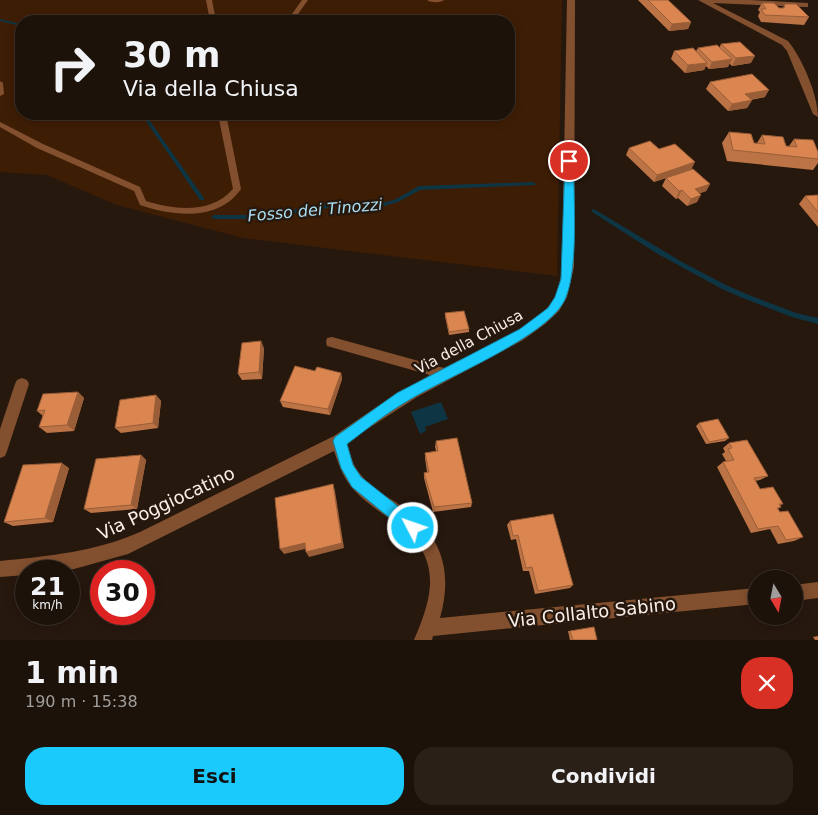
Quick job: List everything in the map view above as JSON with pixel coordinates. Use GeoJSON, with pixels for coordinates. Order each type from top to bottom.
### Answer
{"type":"FeatureCollection","features":[{"type":"Feature","properties":{"kind":"street","name":"Via della Chiusa"},"geometry":{"type":"LineString","coordinates":[[339,441],[380,411],[538,322],[556,305],[565,286],[568,267],[571,0]]}},
{"type":"Feature","properties":{"kind":"street"},"geometry":{"type":"LineString","coordinates":[[703,0],[805,5]]}},
{"type":"Feature","properties":{"kind":"street"},"geometry":{"type":"LineString","coordinates":[[703,0],[785,43],[792,52],[818,114]]}},
{"type":"Feature","properties":{"kind":"street"},"geometry":{"type":"LineString","coordinates":[[332,342],[445,374]]}},
{"type":"Feature","properties":{"kind":"street"},"geometry":{"type":"LineString","coordinates":[[0,451],[22,384]]}},
{"type":"Feature","properties":{"kind":"street"},"geometry":{"type":"LineString","coordinates":[[339,441],[348,468],[356,482],[405,520],[420,534],[431,550],[437,566],[440,588],[436,607],[425,634]]}},
{"type":"Feature","properties":{"kind":"street","name":"Via Poggiocatino"},"geometry":{"type":"LineString","coordinates":[[0,569],[75,562],[108,554],[146,538],[339,441]]}},
{"type":"Feature","properties":{"kind":"street"},"geometry":{"type":"LineString","coordinates":[[803,592],[818,590]]}},
{"type":"Feature","properties":{"kind":"street","name":"Via Collalto Sabino"},"geometry":{"type":"LineString","coordinates":[[425,634],[748,597]]}},
{"type":"Feature","properties":{"kind":"lane"},"geometry":{"type":"LineString","coordinates":[[209,0],[212,15]]}},
{"type":"Feature","properties":{"kind":"lane"},"geometry":{"type":"LineString","coordinates":[[294,15],[305,0]]}},
{"type":"Feature","properties":{"kind":"lane"},"geometry":{"type":"LineString","coordinates":[[430,0],[441,0]]}},
{"type":"Feature","properties":{"kind":"lane"},"geometry":{"type":"LineString","coordinates":[[0,82],[0,94]]}},
{"type":"Feature","properties":{"kind":"lane"},"geometry":{"type":"LineString","coordinates":[[0,124],[40,146],[137,189],[143,203],[159,209],[188,212],[219,204],[227,200],[237,189],[223,120]]}},
{"type":"Feature","properties":{"kind":"shaded area"},"geometry":{"type":"Polygon","coordinates":[[[0,0],[562,0],[557,276],[243,238],[117,205],[47,175],[0,172],[0,0]]]}},
{"type":"Feature","properties":{"kind":"water"},"geometry":{"type":"Polygon","coordinates":[[[441,402],[448,419],[425,427],[426,431],[420,434],[411,412],[441,402]]]}},
{"type":"Feature","properties":{"kind":"building"},"geometry":{"type":"Polygon","coordinates":[[[648,0],[668,0],[691,22],[672,24],[648,0]]]}},
{"type":"Feature","properties":{"kind":"building"},"geometry":{"type":"Polygon","coordinates":[[[762,3],[774,3],[779,8],[784,8],[785,4],[796,4],[809,17],[765,15],[761,9],[766,9],[762,3]]]}},
{"type":"Feature","properties":{"kind":"building"},"geometry":{"type":"Polygon","coordinates":[[[740,42],[755,56],[736,58],[721,44],[740,42]]]}},
{"type":"Feature","properties":{"kind":"building"},"geometry":{"type":"Polygon","coordinates":[[[717,45],[732,59],[712,62],[698,48],[717,45]]]}},
{"type":"Feature","properties":{"kind":"building"},"geometry":{"type":"Polygon","coordinates":[[[693,48],[707,63],[688,65],[674,51],[693,48]]]}},
{"type":"Feature","properties":{"kind":"building"},"geometry":{"type":"Polygon","coordinates":[[[752,74],[769,90],[745,94],[752,100],[732,104],[710,82],[752,74]]]}},
{"type":"Feature","properties":{"kind":"building"},"geometry":{"type":"Polygon","coordinates":[[[729,132],[751,134],[754,143],[765,144],[762,135],[783,137],[786,146],[797,147],[794,139],[813,140],[818,152],[818,159],[733,150],[729,132]]]}},
{"type":"Feature","properties":{"kind":"building"},"geometry":{"type":"Polygon","coordinates":[[[650,141],[659,149],[675,144],[695,162],[657,175],[629,148],[650,141]]]}},
{"type":"Feature","properties":{"kind":"building"},"geometry":{"type":"Polygon","coordinates":[[[693,169],[710,184],[695,189],[701,195],[691,199],[682,190],[679,191],[666,178],[693,169]]]}},
{"type":"Feature","properties":{"kind":"building"},"geometry":{"type":"Polygon","coordinates":[[[818,195],[818,212],[805,196],[818,195]]]}},
{"type":"Feature","properties":{"kind":"building"},"geometry":{"type":"Polygon","coordinates":[[[464,311],[469,329],[449,332],[445,313],[464,311]]]}},
{"type":"Feature","properties":{"kind":"building"},"geometry":{"type":"Polygon","coordinates":[[[261,341],[259,372],[238,374],[242,343],[261,341]]]}},
{"type":"Feature","properties":{"kind":"building"},"geometry":{"type":"Polygon","coordinates":[[[295,366],[315,371],[317,367],[341,373],[328,409],[280,401],[295,366]]]}},
{"type":"Feature","properties":{"kind":"building"},"geometry":{"type":"Polygon","coordinates":[[[78,392],[67,425],[39,427],[45,410],[37,411],[43,394],[78,392]]]}},
{"type":"Feature","properties":{"kind":"building"},"geometry":{"type":"Polygon","coordinates":[[[156,395],[153,423],[115,428],[120,400],[156,395]]]}},
{"type":"Feature","properties":{"kind":"building"},"geometry":{"type":"Polygon","coordinates":[[[718,419],[729,438],[709,442],[699,423],[718,419]]]}},
{"type":"Feature","properties":{"kind":"building"},"geometry":{"type":"Polygon","coordinates":[[[457,438],[472,503],[434,507],[424,473],[429,472],[425,453],[438,451],[436,441],[457,438]]]}},
{"type":"Feature","properties":{"kind":"building"},"geometry":{"type":"Polygon","coordinates":[[[747,440],[768,476],[754,478],[760,489],[773,487],[783,504],[779,504],[781,507],[777,508],[780,512],[788,511],[803,537],[786,540],[778,526],[758,529],[723,462],[734,460],[728,449],[732,448],[729,443],[747,440]]]}},
{"type":"Feature","properties":{"kind":"building"},"geometry":{"type":"Polygon","coordinates":[[[141,455],[131,505],[84,509],[96,459],[141,455]]]}},
{"type":"Feature","properties":{"kind":"building"},"geometry":{"type":"Polygon","coordinates":[[[62,463],[45,518],[4,522],[23,465],[62,463]]]}},
{"type":"Feature","properties":{"kind":"building"},"geometry":{"type":"Polygon","coordinates":[[[333,484],[342,543],[306,552],[305,543],[280,549],[275,498],[333,484]]]}},
{"type":"Feature","properties":{"kind":"building"},"geometry":{"type":"Polygon","coordinates":[[[553,514],[573,585],[538,591],[532,567],[526,568],[518,535],[513,536],[510,521],[553,514]]]}},
{"type":"Feature","properties":{"kind":"building"},"geometry":{"type":"Polygon","coordinates":[[[594,627],[597,640],[573,640],[570,631],[594,627]]]}},
{"type":"Feature","properties":{"kind":"waterway","name":"Fosso dei Tinozzi"},"geometry":{"type":"LineString","coordinates":[[0,20],[15,24]]}},
{"type":"Feature","properties":{"kind":"waterway","name":"Fosso dei Tinozzi"},"geometry":{"type":"LineString","coordinates":[[147,120],[202,199]]}},
{"type":"Feature","properties":{"kind":"waterway","name":"Fosso dei Tinozzi"},"geometry":{"type":"LineString","coordinates":[[214,217],[259,217],[341,204],[381,205],[396,201],[419,188],[533,184]]}},
{"type":"Feature","properties":{"kind":"waterway","name":"Fosso dei Tinozzi"},"geometry":{"type":"LineString","coordinates":[[594,211],[680,264],[724,287],[794,315],[818,321]]}},
{"type":"Feature","properties":{"kind":"route"},"geometry":{"type":"LineString","coordinates":[[413,528],[397,513],[356,482],[348,468],[339,441],[402,397],[524,332],[552,311],[560,299],[567,279],[569,161]]}}]}
